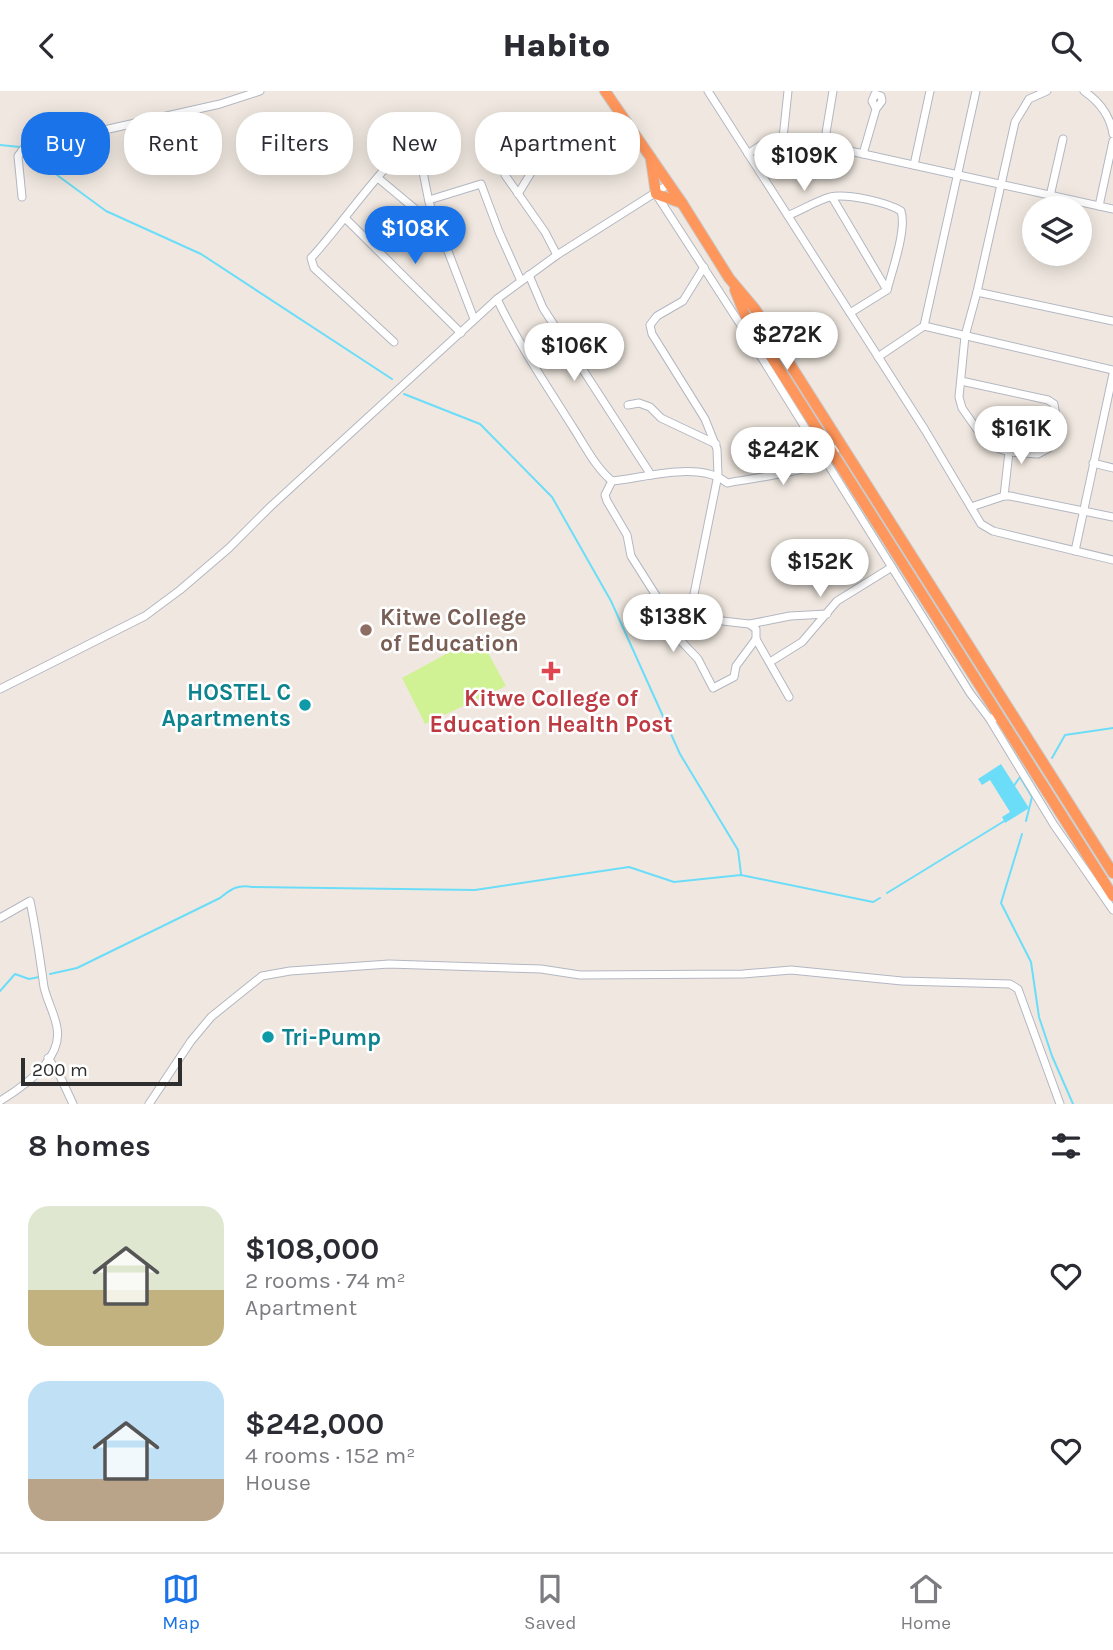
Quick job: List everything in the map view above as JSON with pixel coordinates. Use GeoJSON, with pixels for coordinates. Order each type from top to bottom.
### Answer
{"type":"FeatureCollection","features":[{"type":"Feature","properties":{"kind":"highway"},"geometry":{"type":"LineString","coordinates":[[608,93],[619,112]]}},
{"type":"Feature","properties":{"kind":"highway"},"geometry":{"type":"LineString","coordinates":[[640,141],[730,278],[745,315],[837,448],[1113,873]]}},
{"type":"Feature","properties":{"kind":"highway"},"geometry":{"type":"LineString","coordinates":[[651,157],[656,194],[682,203]]}},
{"type":"Feature","properties":{"kind":"highway"},"geometry":{"type":"LineString","coordinates":[[837,448],[994,718],[1113,896]]}},
{"type":"Feature","properties":{"kind":"street"},"geometry":{"type":"LineString","coordinates":[[22,197],[18,156],[24,148],[220,104],[260,91]]}},
{"type":"Feature","properties":{"kind":"street"},"geometry":{"type":"LineString","coordinates":[[708,91],[789,215],[981,524],[993,531],[1113,560]]}},
{"type":"Feature","properties":{"kind":"street"},"geometry":{"type":"LineString","coordinates":[[783,138],[788,91]]}},
{"type":"Feature","properties":{"kind":"street"},"geometry":{"type":"LineString","coordinates":[[824,145],[833,91]]}},
{"type":"Feature","properties":{"kind":"street"},"geometry":{"type":"LineString","coordinates":[[914,165],[930,91]]}},
{"type":"Feature","properties":{"kind":"street"},"geometry":{"type":"LineString","coordinates":[[878,357],[924,326],[976,91]]}},
{"type":"Feature","properties":{"kind":"street"},"geometry":{"type":"LineString","coordinates":[[961,381],[1048,400],[1054,404],[1056,422],[1049,448],[1038,454],[1009,452],[993,447],[984,442],[960,403],[961,381],[965,336],[1015,122],[1029,95],[1047,91]]}},
{"type":"Feature","properties":{"kind":"street"},"geometry":{"type":"LineString","coordinates":[[1084,91],[1107,113],[1113,134]]}},
{"type":"Feature","properties":{"kind":"street"},"geometry":{"type":"LineString","coordinates":[[863,155],[876,109]]}},
{"type":"Feature","properties":{"kind":"street"},"geometry":{"type":"LineString","coordinates":[[748,154],[770,139],[783,138],[1050,196],[1063,139]]}},
{"type":"Feature","properties":{"kind":"street"},"geometry":{"type":"LineString","coordinates":[[1099,206],[1113,141]]}},
{"type":"Feature","properties":{"kind":"street"},"geometry":{"type":"LineString","coordinates":[[394,342],[314,268],[311,258],[378,178],[410,147],[423,172],[429,200],[474,319]]}},
{"type":"Feature","properties":{"kind":"street"},"geometry":{"type":"LineString","coordinates":[[518,194],[530,175]]}},
{"type":"Feature","properties":{"kind":"street"},"geometry":{"type":"LineString","coordinates":[[505,176],[545,232],[557,255]]}},
{"type":"Feature","properties":{"kind":"street"},"geometry":{"type":"LineString","coordinates":[[378,178],[440,230]]}},
{"type":"Feature","properties":{"kind":"street"},"geometry":{"type":"LineString","coordinates":[[429,200],[481,184],[499,232],[522,281]]}},
{"type":"Feature","properties":{"kind":"street"},"geometry":{"type":"LineString","coordinates":[[0,689],[145,616],[180,590],[229,548],[270,507],[497,299],[557,255],[669,184]]}},
{"type":"Feature","properties":{"kind":"street"},"geometry":{"type":"LineString","coordinates":[[656,194],[856,507],[941,647],[994,718],[1054,825],[1113,910]]}},
{"type":"Feature","properties":{"kind":"street"},"geometry":{"type":"LineString","coordinates":[[789,215],[832,197],[848,196],[901,211],[897,249],[887,290],[850,313]]}},
{"type":"Feature","properties":{"kind":"street"},"geometry":{"type":"LineString","coordinates":[[832,197],[887,290]]}},
{"type":"Feature","properties":{"kind":"street"},"geometry":{"type":"LineString","coordinates":[[1092,205],[1113,209]]}},
{"type":"Feature","properties":{"kind":"street"},"geometry":{"type":"LineString","coordinates":[[345,218],[461,333]]}},
{"type":"Feature","properties":{"kind":"street"},"geometry":{"type":"LineString","coordinates":[[704,267],[687,296],[676,306],[657,316],[650,325],[652,334],[705,419],[716,445],[718,475],[708,531],[692,610],[680,640],[698,659],[715,688],[733,677],[736,666],[756,639]]}},
{"type":"Feature","properties":{"kind":"street"},"geometry":{"type":"LineString","coordinates":[[529,275],[542,308],[651,474]]}},
{"type":"Feature","properties":{"kind":"street"},"geometry":{"type":"LineString","coordinates":[[977,292],[1113,321]]}},
{"type":"Feature","properties":{"kind":"street"},"geometry":{"type":"LineString","coordinates":[[497,299],[513,333],[537,371],[595,461],[612,481]]}},
{"type":"Feature","properties":{"kind":"street"},"geometry":{"type":"LineString","coordinates":[[924,326],[1113,372],[1075,551]]}},
{"type":"Feature","properties":{"kind":"street"},"geometry":{"type":"LineString","coordinates":[[628,405],[639,403],[650,407],[661,418],[716,445]]}},
{"type":"Feature","properties":{"kind":"street"},"geometry":{"type":"LineString","coordinates":[[612,481],[651,474],[688,472],[718,475],[727,483],[788,472],[825,461],[837,448]]}},
{"type":"Feature","properties":{"kind":"street"},"geometry":{"type":"LineString","coordinates":[[1004,496],[1009,452]]}},
{"type":"Feature","properties":{"kind":"street"},"geometry":{"type":"LineString","coordinates":[[1093,463],[1113,468]]}},
{"type":"Feature","properties":{"kind":"street"},"geometry":{"type":"LineString","coordinates":[[612,481],[606,495],[607,501],[626,535],[631,556],[665,608],[692,610],[705,619],[750,624],[789,616],[827,614]]}},
{"type":"Feature","properties":{"kind":"street"},"geometry":{"type":"LineString","coordinates":[[971,507],[1004,496],[1113,517]]}},
{"type":"Feature","properties":{"kind":"street"},"geometry":{"type":"LineString","coordinates":[[770,662],[802,642],[837,601],[892,567]]}},
{"type":"Feature","properties":{"kind":"street"},"geometry":{"type":"LineString","coordinates":[[750,624],[756,629],[756,639],[789,697]]}},
{"type":"Feature","properties":{"kind":"street"},"geometry":{"type":"LineString","coordinates":[[0,918],[30,901],[44,988],[58,1039],[40,1071],[0,1101]]}},
{"type":"Feature","properties":{"kind":"street"},"geometry":{"type":"LineString","coordinates":[[149,1104],[191,1041],[211,1017],[262,976],[309,968],[389,964],[510,967],[556,970],[580,975],[743,974],[791,970],[902,981],[1010,984],[1018,989],[1060,1104]]}},
{"type":"Feature","properties":{"kind":"street"},"geometry":{"type":"LineString","coordinates":[[48,1058],[73,1104]]}},
{"type":"Feature","properties":{"kind":"green space"},"geometry":{"type":"Polygon","coordinates":[[[479,636],[506,686],[425,724],[402,678],[479,636]]]}},
{"type":"Feature","properties":{"kind":"water"},"geometry":{"type":"Polygon","coordinates":[[[1001,764],[1029,808],[1005,823],[1002,817],[1010,812],[990,780],[982,785],[978,779],[1001,764]]]}},
{"type":"Feature","properties":{"kind":"waterway"},"geometry":{"type":"LineString","coordinates":[[0,145],[20,147]]}},
{"type":"Feature","properties":{"kind":"waterway"},"geometry":{"type":"LineString","coordinates":[[57,175],[106,211],[201,254],[392,379]]}},
{"type":"Feature","properties":{"kind":"waterway"},"geometry":{"type":"LineString","coordinates":[[404,394],[480,424],[552,497],[611,601],[680,754],[738,850],[741,874]]}},
{"type":"Feature","properties":{"kind":"waterway"},"geometry":{"type":"LineString","coordinates":[[1052,758],[1065,735],[1113,728]]}},
{"type":"Feature","properties":{"kind":"waterway"},"geometry":{"type":"LineString","coordinates":[[1013,787],[1020,777],[1032,797],[1026,821]]}},
{"type":"Feature","properties":{"kind":"waterway"},"geometry":{"type":"LineString","coordinates":[[887,893],[1006,820]]}},
{"type":"Feature","properties":{"kind":"waterway"},"geometry":{"type":"LineString","coordinates":[[1022,834],[1001,903],[1031,962],[1039,1017],[1073,1104]]}},
{"type":"Feature","properties":{"kind":"waterway"},"geometry":{"type":"LineString","coordinates":[[50,974],[77,968],[243,886],[475,890],[629,867],[674,882],[741,875],[873,902],[880,898]]}},
{"type":"Feature","properties":{"kind":"waterway"},"geometry":{"type":"LineString","coordinates":[[0,991],[15,974],[29,979],[39,977]]}},
{"type":"Feature","properties":{"kind":"place","name":"Kitwe College of Education"},"geometry":{"type":"Point","coordinates":[366,630]}},
{"type":"Feature","properties":{"kind":"place","name":"Kitwe College of Education Health Post"},"geometry":{"type":"Point","coordinates":[551,671]}},
{"type":"Feature","properties":{"kind":"place","name":"HOSTEL C Apartments"},"geometry":{"type":"Point","coordinates":[305,705]}},
{"type":"Feature","properties":{"kind":"place","name":"Tri-Pump"},"geometry":{"type":"Point","coordinates":[268,1037]}}]}
